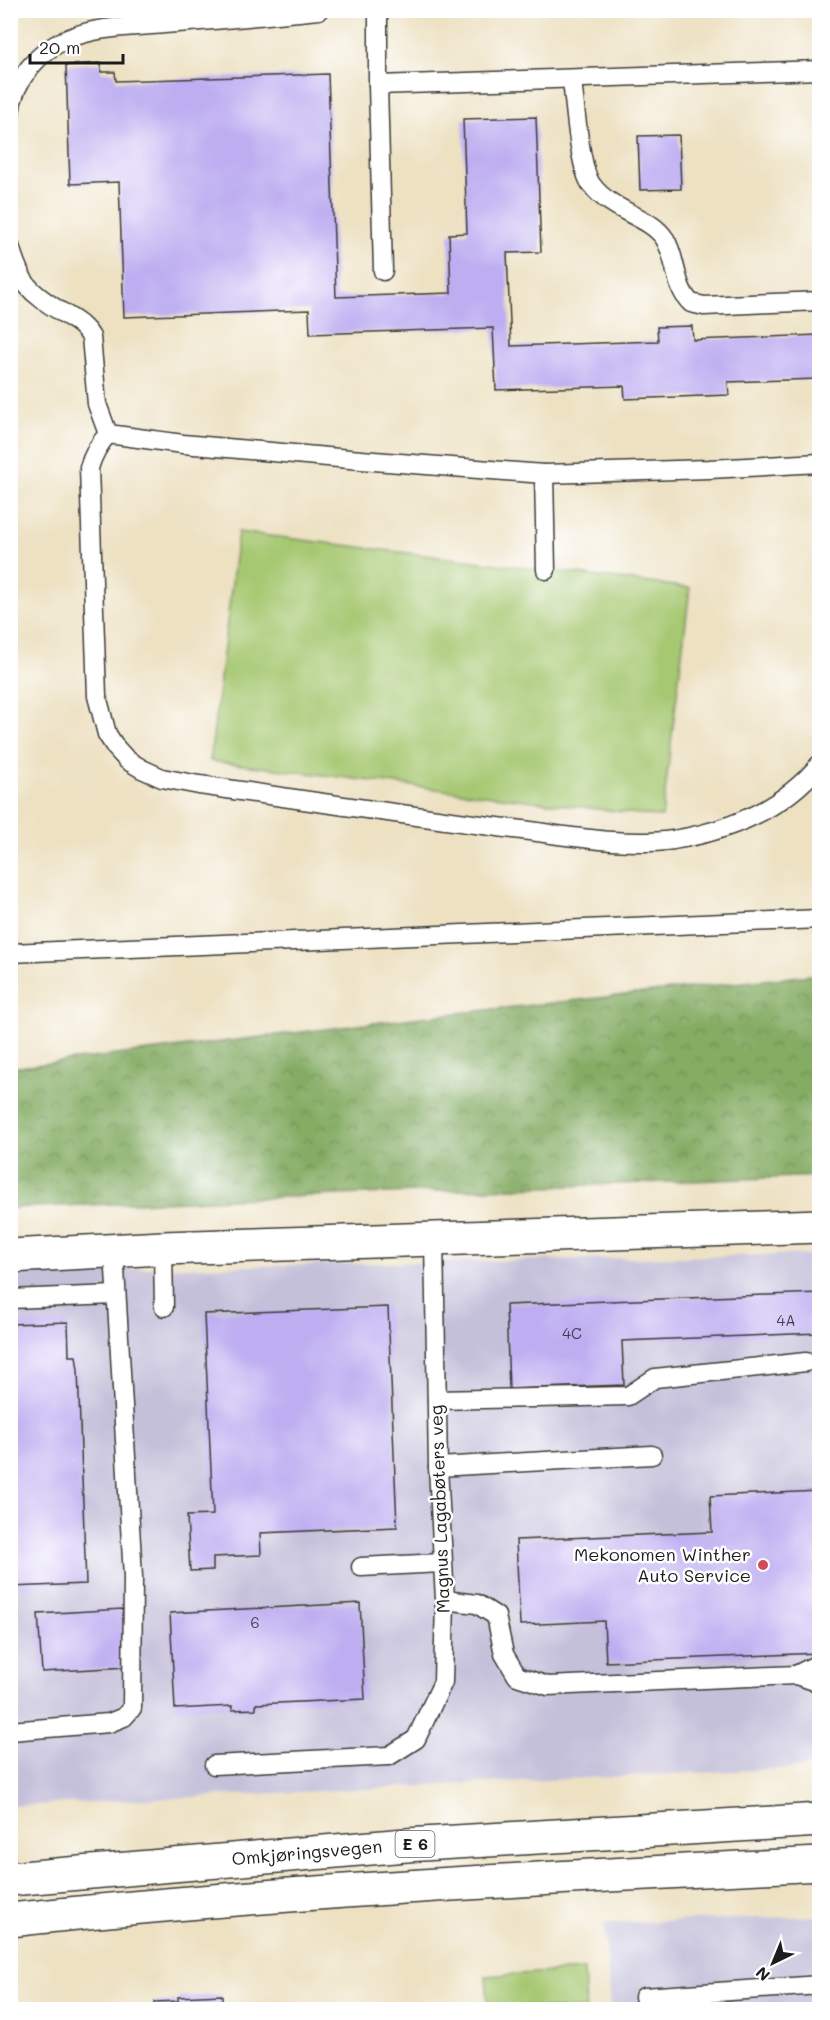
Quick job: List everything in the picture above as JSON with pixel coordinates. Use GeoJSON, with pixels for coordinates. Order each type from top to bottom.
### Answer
{"type":"FeatureCollection","features":[{"type":"Feature","properties":{"kind":"main road"},"geometry":{"type":"LineString","coordinates":[[10,1256],[163,1248],[819,1226]]}},
{"type":"Feature","properties":{"kind":"main road","name":"Omkjøringsvegen"},"geometry":{"type":"LineString","coordinates":[[10,1879],[406,1845],[819,1820]]}},
{"type":"Feature","properties":{"kind":"main road"},"geometry":{"type":"LineString","coordinates":[[10,1920],[335,1892],[819,1864]]}},
{"type":"Feature","properties":{"kind":"main road"},"geometry":{"type":"LineString","coordinates":[[10,1930],[44,1916]]}},
{"type":"Feature","properties":{"kind":"lane"},"geometry":{"type":"LineString","coordinates":[[10,113],[11,102],[28,70],[51,48],[70,38],[106,29],[319,10]]}},
{"type":"Feature","properties":{"kind":"lane"},"geometry":{"type":"LineString","coordinates":[[378,10],[383,271]]}},
{"type":"Feature","properties":{"kind":"lane"},"geometry":{"type":"LineString","coordinates":[[378,85],[819,70]]}},
{"type":"Feature","properties":{"kind":"lane"},"geometry":{"type":"LineString","coordinates":[[572,80],[584,165],[591,183],[611,203],[652,226],[664,238],[673,256],[680,287],[691,303],[704,306],[819,301]]}},
{"type":"Feature","properties":{"kind":"lane"},"geometry":{"type":"LineString","coordinates":[[10,246],[20,277],[28,288],[85,327],[91,337],[97,404],[108,434]]}},
{"type":"Feature","properties":{"kind":"lane"},"geometry":{"type":"LineString","coordinates":[[108,434],[183,444],[544,474],[709,470],[819,464]]}},
{"type":"Feature","properties":{"kind":"lane"},"geometry":{"type":"LineString","coordinates":[[108,434],[93,454],[89,468],[97,696],[107,734],[127,760],[142,769],[162,778],[198,785],[494,826],[640,842],[704,834],[734,824],[774,804],[791,792],[819,764]]}},
{"type":"Feature","properties":{"kind":"lane"},"geometry":{"type":"LineString","coordinates":[[544,474],[546,570]]}},
{"type":"Feature","properties":{"kind":"lane"},"geometry":{"type":"LineString","coordinates":[[10,953],[819,919]]}},
{"type":"Feature","properties":{"kind":"lane","name":"Magnus Lagabøters veg"},"geometry":{"type":"LineString","coordinates":[[214,1765],[389,1756],[416,1740],[442,1682],[444,1600],[438,1467],[434,1240]]}},
{"type":"Feature","properties":{"kind":"lane"},"geometry":{"type":"LineString","coordinates":[[163,1248],[164,1307]]}},
{"type":"Feature","properties":{"kind":"lane"},"geometry":{"type":"LineString","coordinates":[[10,1731],[109,1723],[124,1718],[132,1708],[133,1577],[114,1252]]}},
{"type":"Feature","properties":{"kind":"lane"},"geometry":{"type":"LineString","coordinates":[[10,1299],[116,1295]]}},
{"type":"Feature","properties":{"kind":"lane"},"geometry":{"type":"LineString","coordinates":[[437,1400],[628,1396],[656,1378],[806,1362]]}},
{"type":"Feature","properties":{"kind":"lane"},"geometry":{"type":"LineString","coordinates":[[438,1467],[652,1455]]}},
{"type":"Feature","properties":{"kind":"lane"},"geometry":{"type":"LineString","coordinates":[[361,1566],[442,1563]]}},
{"type":"Feature","properties":{"kind":"lane"},"geometry":{"type":"LineString","coordinates":[[444,1600],[477,1604],[496,1616],[504,1654],[517,1676],[548,1686],[796,1675],[819,1683]]}},
{"type":"Feature","properties":{"kind":"lane"},"geometry":{"type":"LineString","coordinates":[[796,1675],[819,1664]]}},
{"type":"Feature","properties":{"kind":"lane"},"geometry":{"type":"LineString","coordinates":[[644,1997],[819,1985]]}},
{"type":"Feature","properties":{"kind":"shaded area"},"geometry":{"type":"Polygon","coordinates":[[[819,1254],[819,1767],[11,1806],[10,1271],[819,1254]]]}},
{"type":"Feature","properties":{"kind":"shaded area"},"geometry":{"type":"Polygon","coordinates":[[[819,1916],[819,2009],[611,2009],[604,1923],[819,1916]]]}},
{"type":"Feature","properties":{"kind":"green space"},"geometry":{"type":"Polygon","coordinates":[[[238,532],[690,588],[662,817],[210,761],[238,532]]]}},
{"type":"Feature","properties":{"kind":"green space"},"geometry":{"type":"Polygon","coordinates":[[[819,974],[819,1176],[11,1208],[11,1068],[430,1016],[819,974]]]}},
{"type":"Feature","properties":{"kind":"green space"},"geometry":{"type":"Polygon","coordinates":[[[584,1970],[586,2009],[488,2009],[486,1976],[584,1970]]]}},
{"type":"Feature","properties":{"kind":"building"},"geometry":{"type":"Polygon","coordinates":[[[101,63],[101,72],[115,72],[116,81],[328,74],[336,297],[451,293],[449,234],[467,233],[463,119],[536,117],[541,252],[507,253],[511,346],[658,341],[657,327],[692,326],[693,340],[819,335],[819,379],[728,382],[729,395],[625,399],[624,386],[496,390],[493,328],[310,334],[309,310],[124,317],[119,182],[70,184],[66,65],[101,63]]]}},
{"type":"Feature","properties":{"kind":"building"},"geometry":{"type":"Polygon","coordinates":[[[679,135],[681,189],[640,190],[638,136],[679,135]]]}},
{"type":"Feature","properties":{"kind":"building"},"geometry":{"type":"Polygon","coordinates":[[[819,1293],[819,1333],[622,1341],[624,1385],[509,1389],[506,1305],[819,1293]]]}},
{"type":"Feature","properties":{"kind":"building"},"geometry":{"type":"Polygon","coordinates":[[[388,1307],[397,1527],[260,1533],[261,1555],[213,1557],[213,1570],[190,1571],[187,1516],[213,1515],[204,1314],[388,1307]]]}},
{"type":"Feature","properties":{"kind":"building"},"geometry":{"type":"Polygon","coordinates":[[[68,1322],[69,1356],[76,1356],[78,1370],[86,1584],[10,1587],[10,1324],[68,1322]]]}},
{"type":"Feature","properties":{"kind":"building"},"geometry":{"type":"Polygon","coordinates":[[[819,1491],[819,1653],[606,1662],[604,1621],[520,1625],[516,1540],[712,1532],[710,1496],[819,1491]]]}},
{"type":"Feature","properties":{"kind":"building"},"geometry":{"type":"Polygon","coordinates":[[[360,1603],[365,1699],[256,1704],[256,1709],[232,1710],[232,1706],[175,1709],[170,1613],[360,1603]]]}},
{"type":"Feature","properties":{"kind":"building"},"geometry":{"type":"Polygon","coordinates":[[[123,1609],[127,1667],[42,1672],[38,1614],[123,1609]]]}},
{"type":"Feature","properties":{"kind":"building"},"geometry":{"type":"Polygon","coordinates":[[[222,1995],[222,2010],[155,2010],[155,2002],[178,2001],[178,1997],[222,1995]]]}},
{"type":"Feature","properties":{"kind":"place","name":"Mekonomen Winther Auto Service"},"geometry":{"type":"Point","coordinates":[763,1565]}}]}
